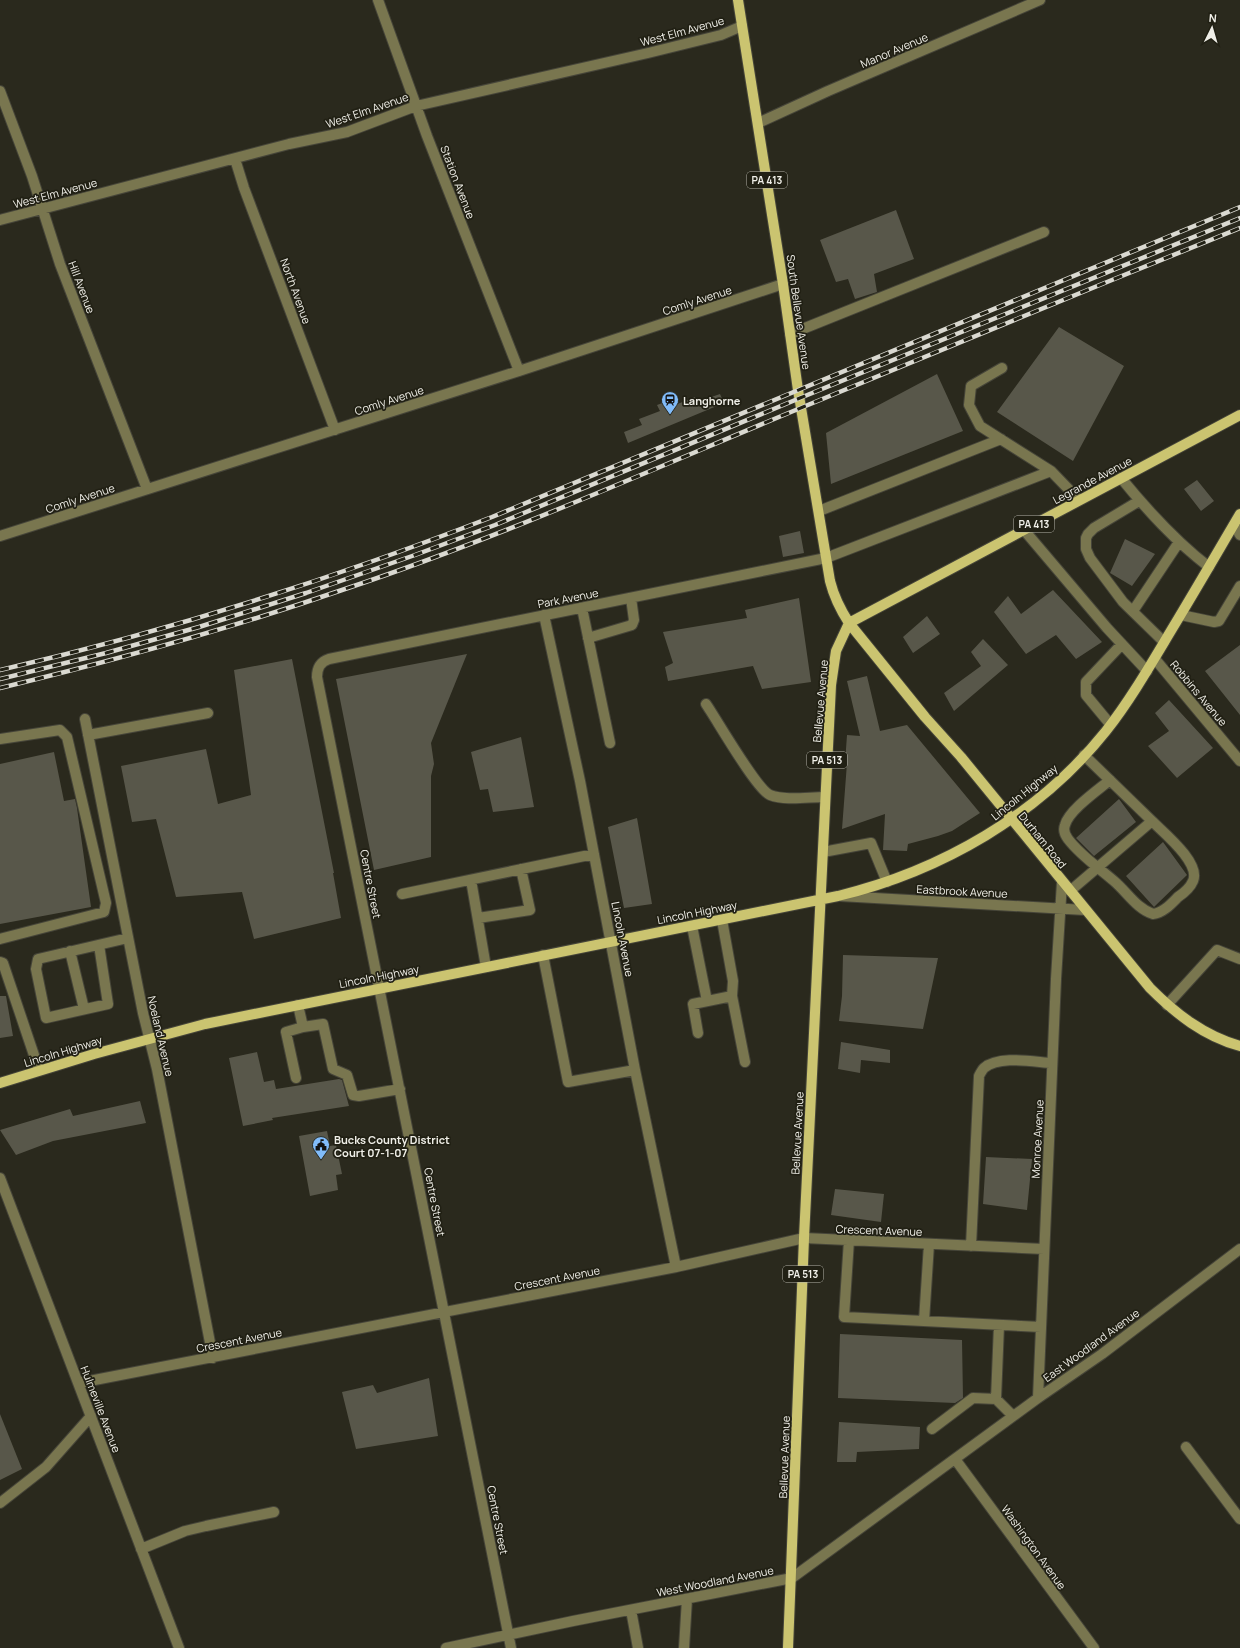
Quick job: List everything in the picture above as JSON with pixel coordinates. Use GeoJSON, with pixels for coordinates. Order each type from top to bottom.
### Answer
{"type":"FeatureCollection","features":[{"type":"Feature","properties":{"kind":"main road","name":"South Bellevue Avenue"},"geometry":{"type":"LineString","coordinates":[[738,0],[826,558],[834,596],[840,609],[850,623]]}},
{"type":"Feature","properties":{"kind":"main road","name":"Legrande Avenue"},"geometry":{"type":"LineString","coordinates":[[850,623],[1240,415]]}},
{"type":"Feature","properties":{"kind":"main road","name":"Lincoln Highway"},"geometry":{"type":"LineString","coordinates":[[0,1083],[149,1038],[205,1024],[820,900],[887,882],[932,865],[1011,820],[1048,790],[1084,755],[1110,724],[1155,659],[1240,514]]}},
{"type":"Feature","properties":{"kind":"main road","name":"Bellevue Avenue"},"geometry":{"type":"LineString","coordinates":[[788,1648],[792,1578],[804,1238],[825,797],[833,668],[836,651],[850,623]]}},
{"type":"Feature","properties":{"kind":"main road","name":"Durham Road"},"geometry":{"type":"LineString","coordinates":[[850,623],[925,717],[961,757],[1133,969],[1167,1005],[1186,1020],[1207,1033],[1240,1046]]}},
{"type":"Feature","properties":{"kind":"street","name":"Station Avenue"},"geometry":{"type":"LineString","coordinates":[[378,0],[416,106],[519,371]]}},
{"type":"Feature","properties":{"kind":"street","name":"Manor Avenue"},"geometry":{"type":"LineString","coordinates":[[758,123],[828,91],[1040,0]]}},
{"type":"Feature","properties":{"kind":"street","name":"West Elm Avenue"},"geometry":{"type":"LineString","coordinates":[[0,220],[289,144],[347,132],[416,106],[648,53],[721,35],[742,26]]}},
{"type":"Feature","properties":{"kind":"street","name":"Hill Avenue"},"geometry":{"type":"LineString","coordinates":[[0,92],[32,176],[60,264],[147,489]]}},
{"type":"Feature","properties":{"kind":"street","name":"North Avenue"},"geometry":{"type":"LineString","coordinates":[[235,159],[244,188],[335,430]]}},
{"type":"Feature","properties":{"kind":"street"},"geometry":{"type":"LineString","coordinates":[[790,334],[1044,232]]}},
{"type":"Feature","properties":{"kind":"street","name":"Comly Avenue"},"geometry":{"type":"LineString","coordinates":[[0,536],[519,371],[783,284]]}},
{"type":"Feature","properties":{"kind":"street"},"geometry":{"type":"LineString","coordinates":[[1002,368],[971,386],[969,405],[980,426],[1051,471],[1079,500]]}},
{"type":"Feature","properties":{"kind":"street"},"geometry":{"type":"LineString","coordinates":[[819,511],[1001,439]]}},
{"type":"Feature","properties":{"kind":"street","name":"Park Avenue"},"geometry":{"type":"LineString","coordinates":[[318,667],[321,663],[329,659],[826,558],[1051,471]]}},
{"type":"Feature","properties":{"kind":"street"},"geometry":{"type":"LineString","coordinates":[[1121,478],[1139,501],[1178,542],[1209,567]]}},
{"type":"Feature","properties":{"kind":"street"},"geometry":{"type":"LineString","coordinates":[[1139,501],[1094,528],[1086,538],[1086,549],[1090,558],[1123,602],[1164,642]]}},
{"type":"Feature","properties":{"kind":"street"},"geometry":{"type":"LineString","coordinates":[[1234,525],[1240,535]]}},
{"type":"Feature","properties":{"kind":"street"},"geometry":{"type":"LineString","coordinates":[[1024,530],[1147,671]]}},
{"type":"Feature","properties":{"kind":"street"},"geometry":{"type":"LineString","coordinates":[[1133,611],[1178,542]]}},
{"type":"Feature","properties":{"kind":"street"},"geometry":{"type":"LineString","coordinates":[[1181,615],[1214,622],[1219,621],[1240,586]]}},
{"type":"Feature","properties":{"kind":"street"},"geometry":{"type":"LineString","coordinates":[[588,638],[632,625],[634,620],[632,598]]}},
{"type":"Feature","properties":{"kind":"street"},"geometry":{"type":"LineString","coordinates":[[582,608],[610,743]]}},
{"type":"Feature","properties":{"kind":"street","name":"Lincoln Avenue"},"geometry":{"type":"LineString","coordinates":[[544,616],[594,854],[635,1070],[676,1267]]}},
{"type":"Feature","properties":{"kind":"street"},"geometry":{"type":"LineString","coordinates":[[1110,724],[1086,695],[1086,682],[1122,644]]}},
{"type":"Feature","properties":{"kind":"street","name":"Robbins Avenue"},"geometry":{"type":"LineString","coordinates":[[1155,659],[1240,761]]}},
{"type":"Feature","properties":{"kind":"street","name":"Centre Street"},"geometry":{"type":"LineString","coordinates":[[318,667],[317,677],[511,1648]]}},
{"type":"Feature","properties":{"kind":"street"},"geometry":{"type":"LineString","coordinates":[[706,704],[752,775],[768,794],[778,797],[825,797]]}},
{"type":"Feature","properties":{"kind":"street"},"geometry":{"type":"LineString","coordinates":[[88,735],[208,713]]}},
{"type":"Feature","properties":{"kind":"street","name":"Noeland Avenue"},"geometry":{"type":"LineString","coordinates":[[85,720],[128,938],[160,1084],[213,1358]]}},
{"type":"Feature","properties":{"kind":"street"},"geometry":{"type":"LineString","coordinates":[[0,739],[60,730],[67,737],[106,903],[104,912],[0,939]]}},
{"type":"Feature","properties":{"kind":"street"},"geometry":{"type":"LineString","coordinates":[[1084,755],[1110,780],[1152,821],[1189,860],[1194,869],[1193,881],[1186,890],[1158,913],[1153,914],[1146,912],[1114,880],[1097,868],[1068,840],[1064,829],[1070,815],[1110,780]]}},
{"type":"Feature","properties":{"kind":"street"},"geometry":{"type":"LineString","coordinates":[[1070,891],[1152,821]]}},
{"type":"Feature","properties":{"kind":"street"},"geometry":{"type":"LineString","coordinates":[[823,852],[871,843],[887,882]]}},
{"type":"Feature","properties":{"kind":"street"},"geometry":{"type":"LineString","coordinates":[[402,894],[594,854]]}},
{"type":"Feature","properties":{"kind":"street"},"geometry":{"type":"LineString","coordinates":[[478,918],[530,910],[521,869]]}},
{"type":"Feature","properties":{"kind":"street"},"geometry":{"type":"LineString","coordinates":[[471,880],[486,967]]}},
{"type":"Feature","properties":{"kind":"street","name":"Monroe Avenue"},"geometry":{"type":"LineString","coordinates":[[1038,1398],[1052,1063],[1062,882]]}},
{"type":"Feature","properties":{"kind":"street","name":"Eastbrook Avenue"},"geometry":{"type":"LineString","coordinates":[[838,896],[1085,910]]}},
{"type":"Feature","properties":{"kind":"street"},"geometry":{"type":"LineString","coordinates":[[722,920],[733,981],[732,996],[745,1062]]}},
{"type":"Feature","properties":{"kind":"street"},"geometry":{"type":"LineString","coordinates":[[692,926],[707,1001]]}},
{"type":"Feature","properties":{"kind":"street"},"geometry":{"type":"LineString","coordinates":[[99,945],[108,1004],[46,1018],[36,969],[38,959],[128,938]]}},
{"type":"Feature","properties":{"kind":"street"},"geometry":{"type":"LineString","coordinates":[[1167,1005],[1217,950],[1240,959]]}},
{"type":"Feature","properties":{"kind":"street"},"geometry":{"type":"LineString","coordinates":[[70,951],[84,1009]]}},
{"type":"Feature","properties":{"kind":"street"},"geometry":{"type":"LineString","coordinates":[[543,955],[568,1082],[635,1070]]}},
{"type":"Feature","properties":{"kind":"street"},"geometry":{"type":"LineString","coordinates":[[0,962],[3,963],[39,1070]]}},
{"type":"Feature","properties":{"kind":"street"},"geometry":{"type":"LineString","coordinates":[[698,1033],[693,1004],[732,996]]}},
{"type":"Feature","properties":{"kind":"street"},"geometry":{"type":"LineString","coordinates":[[298,1005],[303,1027]]}},
{"type":"Feature","properties":{"kind":"street"},"geometry":{"type":"LineString","coordinates":[[296,1078],[286,1032],[303,1027],[323,1024],[333,1069],[347,1075],[353,1095],[360,1096],[400,1089]]}},
{"type":"Feature","properties":{"kind":"street"},"geometry":{"type":"LineString","coordinates":[[971,1246],[979,1076],[984,1068],[996,1062],[1016,1060],[1052,1063]]}},
{"type":"Feature","properties":{"kind":"street","name":"Hulmeville Avenue"},"geometry":{"type":"LineString","coordinates":[[0,1178],[179,1648]]}},
{"type":"Feature","properties":{"kind":"street","name":"Crescent Avenue"},"geometry":{"type":"LineString","coordinates":[[79,1383],[676,1267],[804,1238],[1044,1249]]}},
{"type":"Feature","properties":{"kind":"street"},"geometry":{"type":"LineString","coordinates":[[849,1240],[844,1317],[1041,1327]]}},
{"type":"Feature","properties":{"kind":"street"},"geometry":{"type":"LineString","coordinates":[[924,1321],[929,1244]]}},
{"type":"Feature","properties":{"kind":"street","name":"East Woodland Avenue"},"geometry":{"type":"LineString","coordinates":[[955,1459],[1038,1398],[1102,1354],[1240,1249]]}},
{"type":"Feature","properties":{"kind":"street"},"geometry":{"type":"LineString","coordinates":[[996,1399],[999,1325]]}},
{"type":"Feature","properties":{"kind":"street"},"geometry":{"type":"LineString","coordinates":[[932,1430],[973,1398],[996,1399],[1013,1416]]}},
{"type":"Feature","properties":{"kind":"street"},"geometry":{"type":"LineString","coordinates":[[0,1503],[46,1467],[90,1416]]}},
{"type":"Feature","properties":{"kind":"street"},"geometry":{"type":"LineString","coordinates":[[1186,1447],[1240,1519]]}},
{"type":"Feature","properties":{"kind":"street","name":"West Woodland Avenue"},"geometry":{"type":"LineString","coordinates":[[446,1648],[792,1578],[955,1459]]}},
{"type":"Feature","properties":{"kind":"street","name":"Washington Avenue"},"geometry":{"type":"LineString","coordinates":[[955,1459],[1094,1648]]}},
{"type":"Feature","properties":{"kind":"street"},"geometry":{"type":"LineString","coordinates":[[141,1548],[185,1531],[274,1512]]}},
{"type":"Feature","properties":{"kind":"street"},"geometry":{"type":"LineString","coordinates":[[684,1648],[687,1599]]}},
{"type":"Feature","properties":{"kind":"street"},"geometry":{"type":"LineString","coordinates":[[631,1610],[638,1648]]}},
{"type":"Feature","properties":{"kind":"building"},"geometry":{"type":"Polygon","coordinates":[[[896,210],[914,259],[874,274],[877,292],[855,299],[848,279],[836,282],[820,240],[896,210]]]}},
{"type":"Feature","properties":{"kind":"building"},"geometry":{"type":"Polygon","coordinates":[[[1059,327],[1124,366],[1073,461],[997,412],[1059,327]]]}},
{"type":"Feature","properties":{"kind":"building"},"geometry":{"type":"Polygon","coordinates":[[[937,374],[963,431],[831,484],[826,433],[937,374]]]}},
{"type":"Feature","properties":{"kind":"building"},"geometry":{"type":"Polygon","coordinates":[[[720,394],[724,403],[628,443],[624,432],[642,425],[639,419],[660,411],[657,405],[673,399],[675,405],[695,397],[697,402],[720,394]]]}},
{"type":"Feature","properties":{"kind":"building"},"geometry":{"type":"Polygon","coordinates":[[[1197,480],[1214,501],[1201,511],[1184,489],[1197,480]]]}},
{"type":"Feature","properties":{"kind":"building"},"geometry":{"type":"Polygon","coordinates":[[[800,531],[804,553],[783,557],[779,536],[800,531]]]}},
{"type":"Feature","properties":{"kind":"building"},"geometry":{"type":"Polygon","coordinates":[[[1125,539],[1155,554],[1132,586],[1110,573],[1125,539]]]}},
{"type":"Feature","properties":{"kind":"building"},"geometry":{"type":"Polygon","coordinates":[[[1053,590],[1102,642],[1076,659],[1056,635],[1026,654],[994,612],[1008,596],[1021,614],[1053,590]]]}},
{"type":"Feature","properties":{"kind":"building"},"geometry":{"type":"Polygon","coordinates":[[[799,598],[811,682],[762,689],[753,666],[668,681],[665,667],[673,663],[663,632],[747,618],[745,610],[799,598]]]}},
{"type":"Feature","properties":{"kind":"building"},"geometry":{"type":"Polygon","coordinates":[[[927,616],[940,634],[913,653],[903,637],[927,616]]]}},
{"type":"Feature","properties":{"kind":"building"},"geometry":{"type":"Polygon","coordinates":[[[983,639],[1008,665],[954,711],[944,693],[981,666],[971,652],[983,639]]]}},
{"type":"Feature","properties":{"kind":"building"},"geometry":{"type":"Polygon","coordinates":[[[1240,645],[1240,715],[1205,671],[1240,645]]]}},
{"type":"Feature","properties":{"kind":"building"},"geometry":{"type":"Polygon","coordinates":[[[467,654],[431,743],[434,764],[431,776],[431,857],[374,870],[336,679],[467,654]]]}},
{"type":"Feature","properties":{"kind":"building"},"geometry":{"type":"Polygon","coordinates":[[[292,659],[334,873],[341,918],[254,939],[242,892],[176,897],[156,819],[132,822],[121,766],[206,749],[218,804],[251,795],[234,670],[292,659]]]}},
{"type":"Feature","properties":{"kind":"building"},"geometry":{"type":"Polygon","coordinates":[[[867,676],[880,731],[907,725],[980,813],[952,831],[908,844],[907,851],[883,850],[885,814],[842,829],[847,763],[845,763],[847,735],[860,736],[847,681],[867,676]]]}},
{"type":"Feature","properties":{"kind":"building"},"geometry":{"type":"Polygon","coordinates":[[[1169,700],[1213,748],[1177,778],[1148,746],[1169,731],[1155,713],[1169,700]]]}},
{"type":"Feature","properties":{"kind":"building"},"geometry":{"type":"Polygon","coordinates":[[[521,737],[534,807],[493,812],[488,789],[480,790],[471,752],[521,737]]]}},
{"type":"Feature","properties":{"kind":"building"},"geometry":{"type":"Polygon","coordinates":[[[54,752],[64,801],[75,799],[91,907],[0,924],[0,764],[54,752]]]}},
{"type":"Feature","properties":{"kind":"building"},"geometry":{"type":"Polygon","coordinates":[[[1119,799],[1136,822],[1094,856],[1076,838],[1119,799]]]}},
{"type":"Feature","properties":{"kind":"building"},"geometry":{"type":"Polygon","coordinates":[[[637,818],[652,904],[624,908],[608,827],[637,818]]]}},
{"type":"Feature","properties":{"kind":"building"},"geometry":{"type":"Polygon","coordinates":[[[1163,842],[1187,875],[1154,907],[1126,876],[1163,842]]]}},
{"type":"Feature","properties":{"kind":"building"},"geometry":{"type":"Polygon","coordinates":[[[843,955],[938,958],[923,1029],[839,1021],[842,996],[843,955]]]}},
{"type":"Feature","properties":{"kind":"building"},"geometry":{"type":"Polygon","coordinates":[[[0,996],[6,996],[13,1036],[0,1038],[0,996]]]}},
{"type":"Feature","properties":{"kind":"building"},"geometry":{"type":"Polygon","coordinates":[[[841,1042],[890,1050],[890,1063],[861,1060],[860,1073],[838,1069],[841,1042]]]}},
{"type":"Feature","properties":{"kind":"building"},"geometry":{"type":"Polygon","coordinates":[[[257,1052],[264,1082],[274,1080],[276,1089],[339,1079],[342,1080],[349,1106],[272,1118],[273,1120],[243,1126],[229,1058],[257,1052]]]}},
{"type":"Feature","properties":{"kind":"building"},"geometry":{"type":"Polygon","coordinates":[[[140,1101],[146,1123],[53,1141],[16,1155],[0,1130],[70,1109],[73,1116],[140,1101]]]}},
{"type":"Feature","properties":{"kind":"building","name":"Bucks County District Court 07-1-07"},"geometry":{"type":"Polygon","coordinates":[[[327,1131],[330,1146],[336,1145],[342,1174],[336,1175],[338,1190],[310,1196],[299,1136],[327,1131]]]}},
{"type":"Feature","properties":{"kind":"building"},"geometry":{"type":"Polygon","coordinates":[[[986,1157],[1032,1159],[1027,1210],[983,1204],[986,1157]]]}},
{"type":"Feature","properties":{"kind":"building"},"geometry":{"type":"Polygon","coordinates":[[[835,1189],[884,1194],[881,1222],[831,1215],[835,1189]]]}},
{"type":"Feature","properties":{"kind":"building"},"geometry":{"type":"Polygon","coordinates":[[[840,1334],[962,1340],[963,1398],[955,1403],[838,1398],[840,1334]]]}},
{"type":"Feature","properties":{"kind":"building"},"geometry":{"type":"Polygon","coordinates":[[[429,1378],[438,1436],[356,1449],[342,1392],[373,1385],[377,1393],[429,1378]]]}},
{"type":"Feature","properties":{"kind":"building"},"geometry":{"type":"Polygon","coordinates":[[[0,1414],[22,1469],[0,1480],[0,1414]]]}},
{"type":"Feature","properties":{"kind":"building"},"geometry":{"type":"Polygon","coordinates":[[[839,1422],[920,1427],[919,1449],[857,1452],[856,1462],[837,1462],[839,1422]]]}},
{"type":"Feature","properties":{"kind":"railway"},"geometry":{"type":"LineString","coordinates":[[0,670],[94,647],[235,607],[327,577],[448,534],[1240,207]]}},
{"type":"Feature","properties":{"kind":"railway"},"geometry":{"type":"LineString","coordinates":[[0,679],[106,653],[199,627],[306,593],[415,555],[495,525],[800,398],[1240,218]]}},
{"type":"Feature","properties":{"kind":"railway"},"geometry":{"type":"LineString","coordinates":[[0,688],[131,655],[217,630],[403,569],[576,502],[912,362],[1240,228]]}},
{"type":"Feature","properties":{"kind":"place","name":"Langhorne"},"geometry":{"type":"Point","coordinates":[670,415]}},
{"type":"Feature","properties":{"kind":"place","name":"Bucks County District Court 07-1-07"},"geometry":{"type":"Point","coordinates":[321,1160]}}]}
